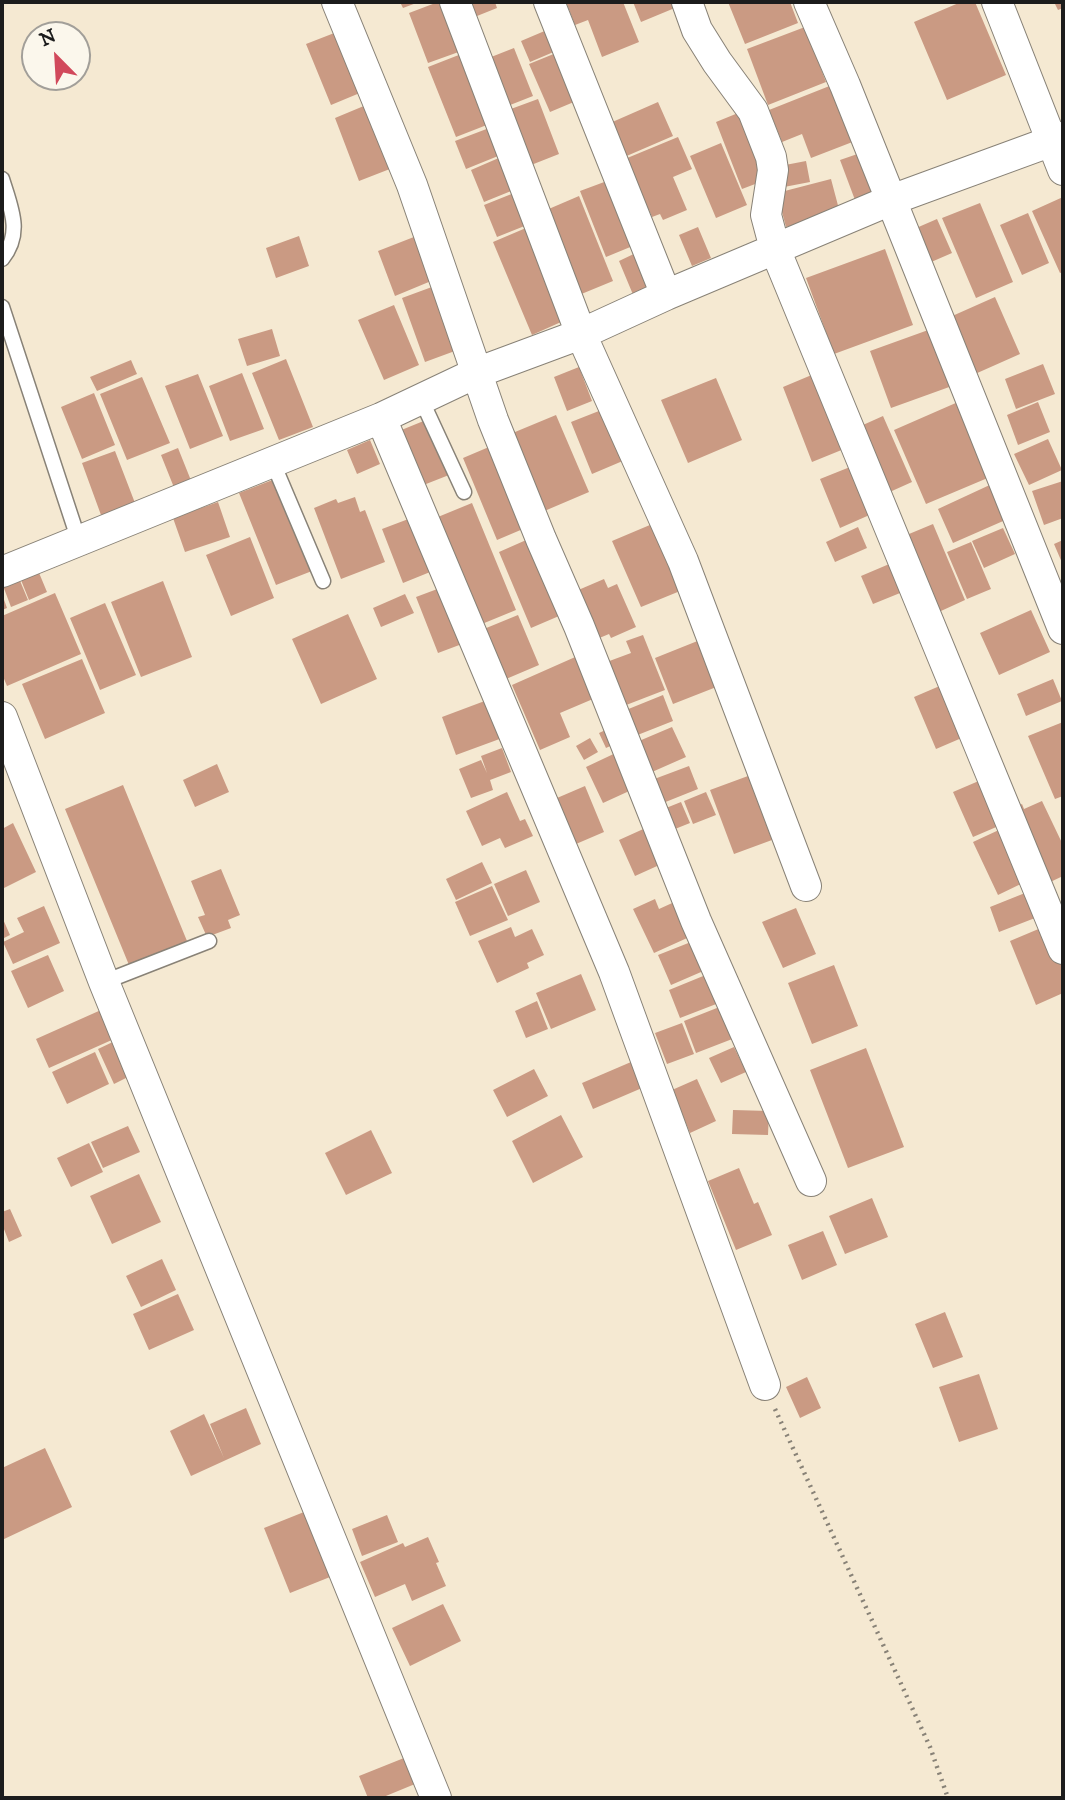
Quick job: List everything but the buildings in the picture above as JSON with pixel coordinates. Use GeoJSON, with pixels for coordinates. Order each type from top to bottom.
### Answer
{"type":"FeatureCollection","features":[{"type":"Feature","properties":{"kind":"street"},"geometry":{"type":"LineString","coordinates":[[337,2],[412,185],[502,444],[579,626],[696,921],[811,1181]]}},
{"type":"Feature","properties":{"kind":"street"},"geometry":{"type":"LineString","coordinates":[[455,2],[581,334],[683,561],[806,886]]}},
{"type":"Feature","properties":{"kind":"street"},"geometry":{"type":"LineString","coordinates":[[549,2],[666,295]]}},
{"type":"Feature","properties":{"kind":"street"},"geometry":{"type":"LineString","coordinates":[[687,2],[697,30],[753,111],[773,170],[766,215],[775,248],[1063,949]]}},
{"type":"Feature","properties":{"kind":"street"},"geometry":{"type":"LineString","coordinates":[[809,2],[1063,629]]}},
{"type":"Feature","properties":{"kind":"street"},"geometry":{"type":"LineString","coordinates":[[997,2],[1057,139],[1063,170]]}},
{"type":"Feature","properties":{"kind":"street"},"geometry":{"type":"LineString","coordinates":[[2,572],[381,418],[476,373],[581,334],[891,200],[1057,139]]}},
{"type":"Feature","properties":{"kind":"street"},"geometry":{"type":"LineString","coordinates":[[381,418],[614,972],[765,1385]]}},
{"type":"Feature","properties":{"kind":"street"},"geometry":{"type":"LineString","coordinates":[[2,717],[104,982],[436,1798]]}},
{"type":"Feature","properties":{"kind":"lane"},"geometry":{"type":"LineString","coordinates":[[2,179],[12,209],[14,230],[13,242],[2,260]]}},
{"type":"Feature","properties":{"kind":"lane"},"geometry":{"type":"LineString","coordinates":[[2,307],[79,541]]}},
{"type":"Feature","properties":{"kind":"lane"},"geometry":{"type":"LineString","coordinates":[[421,399],[464,492]]}},
{"type":"Feature","properties":{"kind":"lane"},"geometry":{"type":"LineString","coordinates":[[273,463],[323,581]]}},
{"type":"Feature","properties":{"kind":"lane"},"geometry":{"type":"LineString","coordinates":[[104,982],[209,941]]}},
{"type":"Feature","properties":{"kind":"path"},"geometry":{"type":"LineString","coordinates":[[765,1385],[930,1747],[948,1798]]}}]}
